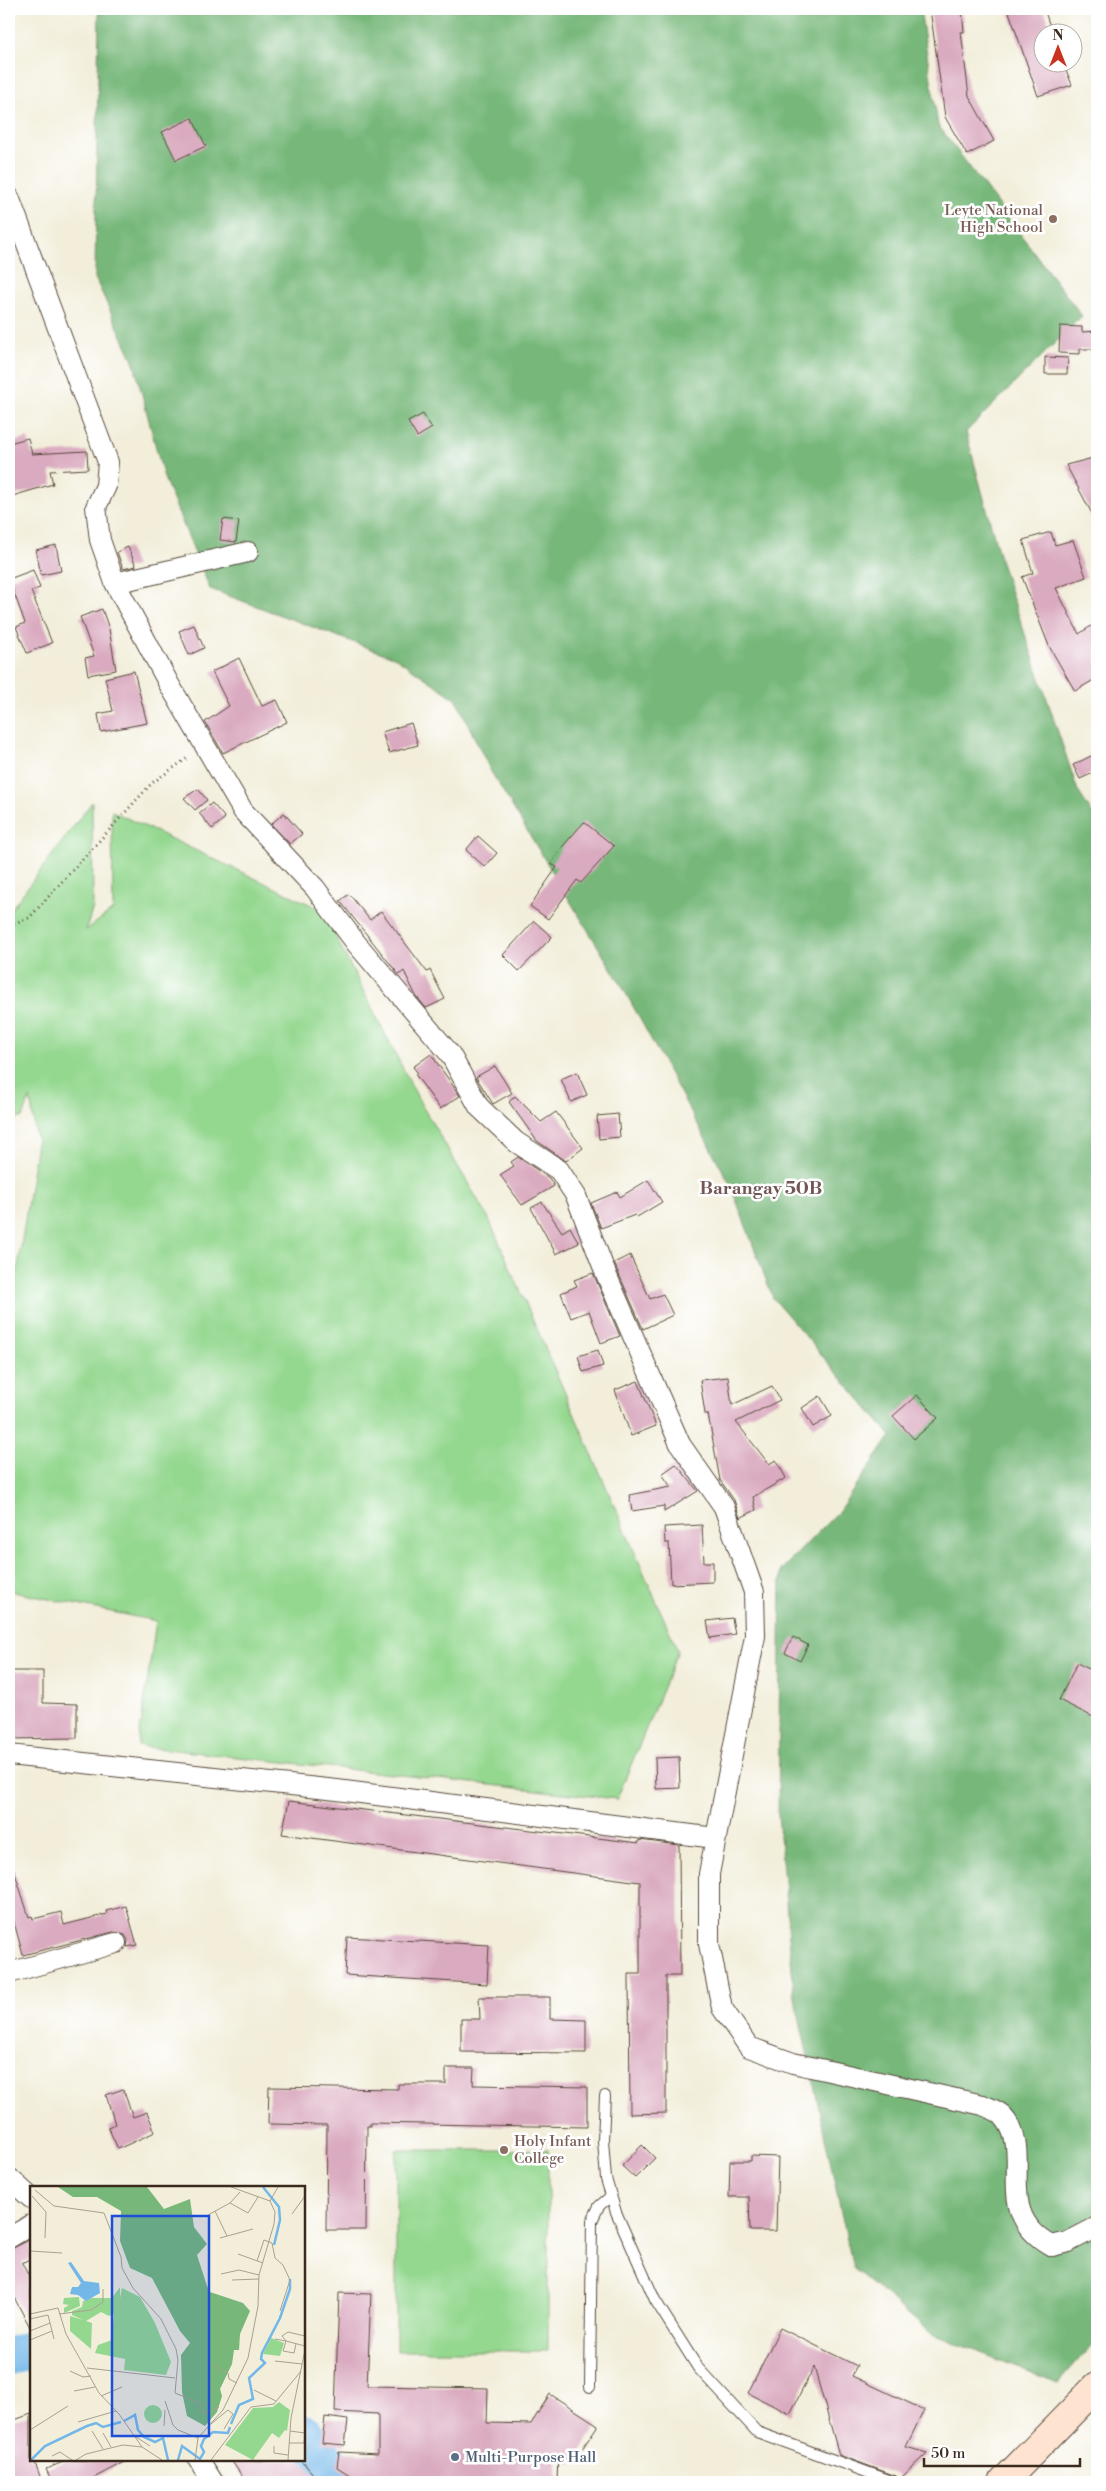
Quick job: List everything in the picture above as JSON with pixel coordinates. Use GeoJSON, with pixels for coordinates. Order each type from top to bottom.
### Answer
{"type":"FeatureCollection","features":[{"type":"Feature","properties":{"kind":"main road"},"geometry":{"type":"LineString","coordinates":[[1003,2482],[1097,2386]]}},
{"type":"Feature","properties":{"kind":"street"},"geometry":{"type":"LineString","coordinates":[[9,197],[108,462],[106,486],[96,506],[100,540],[115,583],[169,684],[244,811],[315,888],[356,944],[450,1054],[479,1107],[516,1142],[559,1170],[576,1196],[606,1274],[680,1444],[724,1507],[754,1592],[755,1636],[709,1874],[709,1944],[722,2008],[748,2047],[793,2064],[983,2105],[1003,2116],[1014,2136],[1017,2168],[1016,2195],[1029,2228],[1041,2240],[1052,2246],[1068,2242],[1097,2227]]}},
{"type":"Feature","properties":{"kind":"street"},"geometry":{"type":"LineString","coordinates":[[115,583],[248,552]]}},
{"type":"Feature","properties":{"kind":"street"},"geometry":{"type":"LineString","coordinates":[[9,1755],[337,1790],[715,1838]]}},
{"type":"Feature","properties":{"kind":"street"},"geometry":{"type":"LineString","coordinates":[[9,1973],[116,1944]]}},
{"type":"Feature","properties":{"kind":"street"},"geometry":{"type":"LineString","coordinates":[[9,2178],[30,2197]]}},
{"type":"Feature","properties":{"kind":"street"},"geometry":{"type":"LineString","coordinates":[[9,2238],[30,2226]]}},
{"type":"Feature","properties":{"kind":"street"},"geometry":{"type":"LineString","coordinates":[[200,2461],[213,2482]]}},
{"type":"Feature","properties":{"kind":"lane"},"geometry":{"type":"LineString","coordinates":[[606,2096],[603,2140],[606,2179],[611,2196],[655,2300],[698,2368],[757,2432],[894,2482]]}},
{"type":"Feature","properties":{"kind":"lane"},"geometry":{"type":"LineString","coordinates":[[590,2387],[592,2221],[599,2206],[611,2196]]}},
{"type":"Feature","properties":{"kind":"path"},"geometry":{"type":"LineString","coordinates":[[9,925],[29,918],[152,783],[205,746]]}},
{"type":"Feature","properties":{"kind":"green space"},"geometry":{"type":"Polygon","coordinates":[[[99,9],[920,9],[938,125],[1082,316],[966,432],[1002,566],[1078,791],[1097,821],[1097,2339],[1058,2383],[932,2334],[853,2268],[794,1992],[778,1815],[781,1570],[838,1512],[891,1436],[773,1298],[730,1184],[622,986],[490,770],[456,699],[396,658],[210,589],[164,478],[133,360],[95,278],[99,9]]]}},
{"type":"Feature","properties":{"kind":"green space"},"geometry":{"type":"Polygon","coordinates":[[[92,802],[93,907],[86,930],[113,910],[112,811],[322,910],[421,1104],[488,1217],[678,1651],[617,1799],[138,1746],[156,1621],[9,1591],[9,1324],[37,1142],[30,1098],[23,1117],[9,1122],[9,912],[92,802]]]}},
{"type":"Feature","properties":{"kind":"green space"},"geometry":{"type":"Polygon","coordinates":[[[396,2150],[548,2150],[548,2351],[396,2351],[396,2150]]]}},
{"type":"Feature","properties":{"kind":"building"},"geometry":{"type":"Polygon","coordinates":[[[930,9],[962,9],[964,32],[961,32],[969,96],[994,141],[967,155],[945,117],[930,9]]]}},
{"type":"Feature","properties":{"kind":"building"},"geometry":{"type":"Polygon","coordinates":[[[1008,9],[1044,9],[1049,22],[1034,22],[1034,72],[1067,72],[1072,85],[1038,96],[1008,9]]]}},
{"type":"Feature","properties":{"kind":"building"},"geometry":{"type":"Polygon","coordinates":[[[192,118],[206,146],[176,160],[162,132],[192,118]]]}},
{"type":"Feature","properties":{"kind":"building"},"geometry":{"type":"Polygon","coordinates":[[[1060,326],[1082,327],[1082,332],[1097,331],[1097,349],[1080,349],[1080,354],[1059,353],[1060,326]]]}},
{"type":"Feature","properties":{"kind":"building"},"geometry":{"type":"Polygon","coordinates":[[[1045,357],[1068,358],[1067,374],[1045,374],[1045,357]]]}},
{"type":"Feature","properties":{"kind":"building"},"geometry":{"type":"Polygon","coordinates":[[[423,414],[432,428],[417,437],[408,422],[423,414]]]}},
{"type":"Feature","properties":{"kind":"building"},"geometry":{"type":"Polygon","coordinates":[[[28,438],[32,454],[87,451],[88,469],[50,471],[53,484],[9,497],[9,443],[28,438]]]}},
{"type":"Feature","properties":{"kind":"building"},"geometry":{"type":"Polygon","coordinates":[[[1097,457],[1097,523],[1066,465],[1097,457]]]}},
{"type":"Feature","properties":{"kind":"building"},"geometry":{"type":"Polygon","coordinates":[[[223,519],[239,521],[236,542],[220,540],[223,519]]]}},
{"type":"Feature","properties":{"kind":"building"},"geometry":{"type":"Polygon","coordinates":[[[1051,532],[1055,545],[1073,540],[1086,577],[1056,588],[1079,634],[1097,622],[1097,678],[1075,691],[1049,646],[1022,577],[1033,573],[1023,540],[1051,532]]]}},
{"type":"Feature","properties":{"kind":"building"},"geometry":{"type":"Polygon","coordinates":[[[56,545],[61,571],[41,575],[36,550],[56,545]]]}},
{"type":"Feature","properties":{"kind":"building"},"geometry":{"type":"Polygon","coordinates":[[[128,547],[136,566],[123,569],[117,552],[128,547]]]}},
{"type":"Feature","properties":{"kind":"building"},"geometry":{"type":"Polygon","coordinates":[[[33,570],[40,588],[31,591],[52,643],[27,653],[16,627],[25,623],[9,579],[33,570]]]}},
{"type":"Feature","properties":{"kind":"building"},"geometry":{"type":"Polygon","coordinates":[[[102,609],[109,629],[116,670],[88,675],[85,658],[94,656],[80,617],[102,609]]]}},
{"type":"Feature","properties":{"kind":"building"},"geometry":{"type":"Polygon","coordinates":[[[194,625],[204,648],[189,655],[179,631],[194,625]]]}},
{"type":"Feature","properties":{"kind":"building"},"geometry":{"type":"Polygon","coordinates":[[[239,658],[262,706],[277,700],[287,722],[223,753],[205,722],[229,706],[212,672],[239,658]]]}},
{"type":"Feature","properties":{"kind":"building"},"geometry":{"type":"Polygon","coordinates":[[[134,671],[147,723],[101,732],[98,714],[113,711],[105,678],[134,671]]]}},
{"type":"Feature","properties":{"kind":"building"},"geometry":{"type":"Polygon","coordinates":[[[411,723],[418,745],[389,753],[382,732],[411,723]]]}},
{"type":"Feature","properties":{"kind":"building"},"geometry":{"type":"Polygon","coordinates":[[[1097,753],[1097,771],[1080,779],[1073,765],[1097,753]]]}},
{"type":"Feature","properties":{"kind":"building"},"geometry":{"type":"Polygon","coordinates":[[[198,789],[207,800],[195,810],[184,798],[198,789]]]}},
{"type":"Feature","properties":{"kind":"building"},"geometry":{"type":"Polygon","coordinates":[[[212,803],[225,818],[212,829],[199,813],[212,803]]]}},
{"type":"Feature","properties":{"kind":"building"},"geometry":{"type":"Polygon","coordinates":[[[284,813],[302,834],[290,844],[271,824],[284,813]]]}},
{"type":"Feature","properties":{"kind":"building"},"geometry":{"type":"Polygon","coordinates":[[[584,822],[614,846],[581,883],[577,880],[548,919],[530,906],[557,867],[551,864],[563,846],[584,822]]]}},
{"type":"Feature","properties":{"kind":"building"},"geometry":{"type":"Polygon","coordinates":[[[478,836],[497,853],[485,867],[466,850],[478,836]]]}},
{"type":"Feature","properties":{"kind":"building"},"geometry":{"type":"Polygon","coordinates":[[[349,894],[370,920],[381,911],[427,972],[430,970],[445,999],[426,1008],[416,996],[404,971],[399,975],[340,901],[349,894]]]}},
{"type":"Feature","properties":{"kind":"building"},"geometry":{"type":"Polygon","coordinates":[[[534,921],[552,937],[519,971],[503,955],[534,921]]]}},
{"type":"Feature","properties":{"kind":"building"},"geometry":{"type":"Polygon","coordinates":[[[431,1054],[460,1096],[440,1109],[415,1074],[417,1072],[413,1067],[431,1054]]]}},
{"type":"Feature","properties":{"kind":"building"},"geometry":{"type":"Polygon","coordinates":[[[495,1066],[512,1093],[493,1104],[476,1077],[495,1066]]]}},
{"type":"Feature","properties":{"kind":"building"},"geometry":{"type":"Polygon","coordinates":[[[577,1072],[587,1095],[571,1102],[561,1079],[577,1072]]]}},
{"type":"Feature","properties":{"kind":"building"},"geometry":{"type":"Polygon","coordinates":[[[515,1096],[541,1122],[556,1112],[583,1148],[566,1161],[537,1141],[509,1102],[515,1096]]]}},
{"type":"Feature","properties":{"kind":"building"},"geometry":{"type":"Polygon","coordinates":[[[618,1114],[620,1137],[599,1139],[597,1116],[618,1114]]]}},
{"type":"Feature","properties":{"kind":"building"},"geometry":{"type":"Polygon","coordinates":[[[518,1157],[549,1178],[554,1186],[522,1205],[500,1175],[514,1166],[511,1162],[518,1157]]]}},
{"type":"Feature","properties":{"kind":"building"},"geometry":{"type":"Polygon","coordinates":[[[648,1180],[662,1202],[637,1217],[635,1215],[601,1228],[591,1203],[617,1192],[620,1197],[648,1180]]]}},
{"type":"Feature","properties":{"kind":"building"},"geometry":{"type":"Polygon","coordinates":[[[542,1202],[562,1232],[570,1227],[579,1243],[556,1254],[531,1208],[542,1202]]]}},
{"type":"Feature","properties":{"kind":"building"},"geometry":{"type":"Polygon","coordinates":[[[630,1255],[650,1299],[663,1294],[673,1315],[643,1329],[614,1263],[630,1255]]]}},
{"type":"Feature","properties":{"kind":"building"},"geometry":{"type":"Polygon","coordinates":[[[593,1273],[620,1336],[601,1343],[589,1311],[571,1318],[561,1293],[577,1286],[574,1280],[593,1273]]]}},
{"type":"Feature","properties":{"kind":"building"},"geometry":{"type":"Polygon","coordinates":[[[598,1350],[603,1366],[583,1372],[578,1356],[598,1350]]]}},
{"type":"Feature","properties":{"kind":"building"},"geometry":{"type":"Polygon","coordinates":[[[728,1377],[732,1405],[772,1386],[780,1400],[736,1422],[769,1464],[776,1460],[786,1478],[753,1497],[756,1510],[740,1518],[734,1500],[720,1480],[708,1414],[705,1414],[700,1380],[728,1377]]]}},
{"type":"Feature","properties":{"kind":"building"},"geometry":{"type":"Polygon","coordinates":[[[638,1381],[656,1426],[631,1436],[615,1390],[638,1381]]]}},
{"type":"Feature","properties":{"kind":"building"},"geometry":{"type":"Polygon","coordinates":[[[917,1395],[938,1418],[914,1439],[893,1416],[917,1395]]]}},
{"type":"Feature","properties":{"kind":"building"},"geometry":{"type":"Polygon","coordinates":[[[820,1396],[832,1416],[813,1427],[802,1408],[820,1396]]]}},
{"type":"Feature","properties":{"kind":"building"},"geometry":{"type":"Polygon","coordinates":[[[676,1464],[698,1491],[664,1512],[664,1506],[632,1511],[629,1495],[671,1487],[662,1474],[676,1464]]]}},
{"type":"Feature","properties":{"kind":"building"},"geometry":{"type":"Polygon","coordinates":[[[702,1525],[704,1562],[713,1562],[713,1582],[671,1584],[669,1543],[665,1543],[664,1527],[702,1525]]]}},
{"type":"Feature","properties":{"kind":"building"},"geometry":{"type":"Polygon","coordinates":[[[732,1618],[735,1634],[710,1638],[707,1621],[732,1618]]]}},
{"type":"Feature","properties":{"kind":"building"},"geometry":{"type":"Polygon","coordinates":[[[793,1637],[808,1645],[800,1661],[785,1653],[793,1637]]]}},
{"type":"Feature","properties":{"kind":"building"},"geometry":{"type":"Polygon","coordinates":[[[1077,1663],[1097,1673],[1097,1719],[1059,1700],[1077,1663]]]}},
{"type":"Feature","properties":{"kind":"building"},"geometry":{"type":"Polygon","coordinates":[[[9,1671],[43,1671],[43,1703],[77,1704],[77,1738],[9,1739],[9,1671]]]}},
{"type":"Feature","properties":{"kind":"building"},"geometry":{"type":"Polygon","coordinates":[[[679,1757],[680,1788],[656,1789],[655,1758],[679,1757]]]}},
{"type":"Feature","properties":{"kind":"building"},"geometry":{"type":"Polygon","coordinates":[[[289,1801],[639,1843],[639,1840],[679,1845],[680,1976],[666,1976],[666,2113],[630,2114],[629,1974],[640,1974],[640,1882],[282,1834],[289,1801]]]}},
{"type":"Feature","properties":{"kind":"building"},"geometry":{"type":"Polygon","coordinates":[[[13,1867],[29,1917],[32,1916],[33,1919],[61,1912],[64,1925],[107,1914],[106,1911],[126,1906],[137,1945],[127,1947],[128,1940],[125,1935],[113,1932],[23,1955],[12,1915],[9,1916],[9,1868],[13,1867]]]}},
{"type":"Feature","properties":{"kind":"building"},"geometry":{"type":"Polygon","coordinates":[[[347,1937],[489,1945],[487,1984],[345,1975],[347,1937]]]}},
{"type":"Feature","properties":{"kind":"building"},"geometry":{"type":"Polygon","coordinates":[[[479,1997],[550,1997],[550,2019],[586,2020],[586,2053],[461,2052],[461,2019],[480,2019],[479,1997]]]}},
{"type":"Feature","properties":{"kind":"building"},"geometry":{"type":"Polygon","coordinates":[[[446,2068],[474,2068],[473,2085],[587,2087],[587,2127],[370,2123],[370,2126],[367,2126],[366,2230],[326,2230],[327,2125],[268,2124],[269,2087],[398,2089],[398,2084],[446,2084],[446,2068]]]}},
{"type":"Feature","properties":{"kind":"building"},"geometry":{"type":"Polygon","coordinates":[[[123,2089],[133,2117],[147,2112],[155,2132],[118,2149],[108,2127],[115,2124],[106,2095],[123,2089]]]}},
{"type":"Feature","properties":{"kind":"building"},"geometry":{"type":"Polygon","coordinates":[[[642,2145],[655,2158],[635,2178],[622,2166],[642,2145]]]}},
{"type":"Feature","properties":{"kind":"building"},"geometry":{"type":"Polygon","coordinates":[[[751,2156],[778,2157],[776,2231],[750,2231],[749,2197],[729,2197],[730,2161],[751,2161],[751,2156]]]}},
{"type":"Feature","properties":{"kind":"building"},"geometry":{"type":"Polygon","coordinates":[[[30,2240],[30,2259],[22,2263],[30,2279],[30,2327],[9,2288],[9,2250],[30,2240]]]}},
{"type":"Feature","properties":{"kind":"building"},"geometry":{"type":"Polygon","coordinates":[[[339,2293],[371,2294],[367,2386],[488,2388],[487,2423],[531,2424],[550,2394],[598,2425],[572,2464],[558,2455],[557,2482],[361,2482],[337,2467],[339,2452],[378,2454],[378,2414],[335,2412],[339,2293]]]}},
{"type":"Feature","properties":{"kind":"building"},"geometry":{"type":"Polygon","coordinates":[[[780,2328],[857,2366],[852,2376],[924,2410],[906,2447],[927,2453],[900,2479],[839,2455],[814,2367],[790,2414],[748,2393],[780,2328]]]}},
{"type":"Feature","properties":{"kind":"building"},"geometry":{"type":"Polygon","coordinates":[[[30,2414],[30,2461],[34,2461],[41,2479],[31,2482],[9,2482],[9,2422],[30,2414]]]}},
{"type":"Feature","properties":{"kind":"building"},"geometry":{"type":"Polygon","coordinates":[[[325,2417],[348,2420],[345,2445],[322,2443],[325,2417]]]}},
{"type":"Feature","properties":{"kind":"building"},"geometry":{"type":"Polygon","coordinates":[[[66,2461],[126,2461],[86,2482],[52,2482],[46,2469],[66,2461]]]}},
{"type":"Feature","properties":{"kind":"building"},"geometry":{"type":"Polygon","coordinates":[[[232,2461],[302,2461],[320,2482],[246,2482],[232,2461]]]}},
{"type":"Feature","properties":{"kind":"waterway"},"geometry":{"type":"LineString","coordinates":[[9,2357],[30,2349]]}},
{"type":"Feature","properties":{"kind":"waterway"},"geometry":{"type":"LineString","coordinates":[[305,2434],[344,2482]]}},
{"type":"Feature","properties":{"kind":"place","name":"Leyte National High School"},"geometry":{"type":"Point","coordinates":[1053,219]}},
{"type":"Feature","properties":{"kind":"place","name":"Holy Infant College"},"geometry":{"type":"Point","coordinates":[504,2150]}},
{"type":"Feature","properties":{"kind":"place","name":"Multi-Purpose Hall"},"geometry":{"type":"Point","coordinates":[455,2457]}},
{"type":"Feature","properties":{"kind":"district","name":"Barangay 50B"},"geometry":{"type":"Point","coordinates":[761,1188]}}]}
